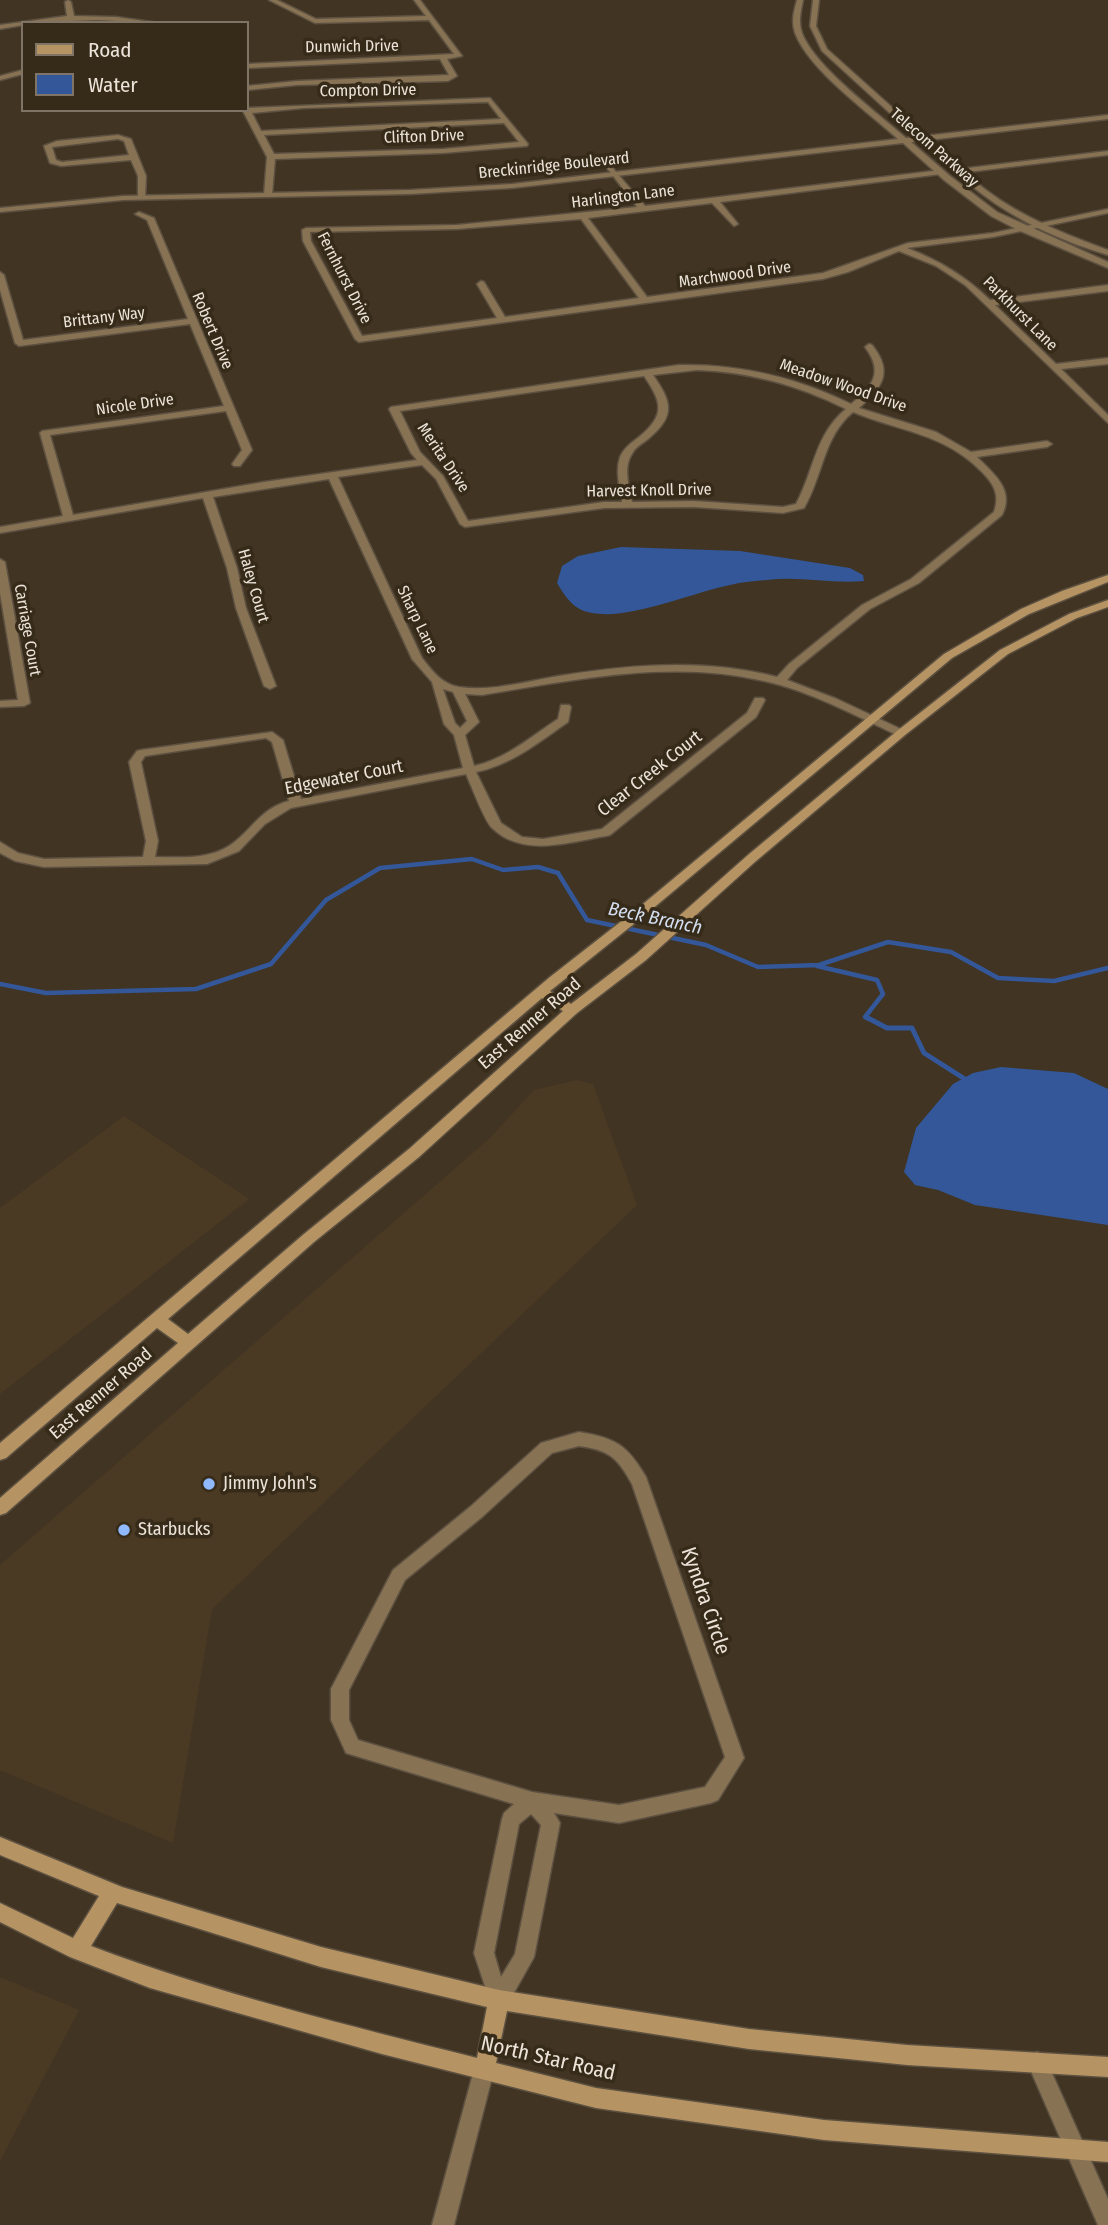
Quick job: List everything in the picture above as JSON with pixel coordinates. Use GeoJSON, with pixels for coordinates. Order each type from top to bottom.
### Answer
{"type":"FeatureCollection","features":[{"type":"Feature","properties":{"kind":"main road","name":"East Renner Road"},"geometry":{"type":"LineString","coordinates":[[0,1453],[541,992],[948,656],[1026,610],[1108,578]]}},
{"type":"Feature","properties":{"kind":"main road","name":"East Renner Road"},"geometry":{"type":"LineString","coordinates":[[0,1508],[309,1238],[414,1153],[572,1010],[641,957],[901,733],[1004,652],[1073,616],[1108,603]]}},
{"type":"Feature","properties":{"kind":"main road"},"geometry":{"type":"LineString","coordinates":[[541,992],[572,1010]]}},
{"type":"Feature","properties":{"kind":"main road"},"geometry":{"type":"LineString","coordinates":[[158,1320],[189,1343]]}},
{"type":"Feature","properties":{"kind":"main road"},"geometry":{"type":"LineString","coordinates":[[0,1846],[112,1893],[321,1957],[499,2000],[749,2039],[907,2055],[1108,2067]]}},
{"type":"Feature","properties":{"kind":"main road"},"geometry":{"type":"LineString","coordinates":[[77,1950],[112,1893]]}},
{"type":"Feature","properties":{"kind":"main road","name":"North Star Road"},"geometry":{"type":"LineString","coordinates":[[0,1912],[77,1950],[163,1982],[596,2098],[797,2126],[1108,2152]]}},
{"type":"Feature","properties":{"kind":"main road"},"geometry":{"type":"LineString","coordinates":[[484,2070],[499,2000]]}},
{"type":"Feature","properties":{"kind":"street"},"geometry":{"type":"LineString","coordinates":[[272,0],[315,21],[429,18]]}},
{"type":"Feature","properties":{"kind":"street"},"geometry":{"type":"LineString","coordinates":[[417,0],[429,18]]}},
{"type":"Feature","properties":{"kind":"street","name":"Telecom Parkway"},"geometry":{"type":"LineString","coordinates":[[800,0],[796,18],[799,33],[816,62],[964,193],[1021,228],[1108,265]]}},
{"type":"Feature","properties":{"kind":"street","name":"Telecom Parkway"},"geometry":{"type":"LineString","coordinates":[[816,0],[813,26],[825,51],[919,136],[984,192],[1035,224],[1108,253]]}},
{"type":"Feature","properties":{"kind":"street"},"geometry":{"type":"LineString","coordinates":[[68,2],[71,18]]}},
{"type":"Feature","properties":{"kind":"street"},"geometry":{"type":"LineString","coordinates":[[47,21],[71,18],[121,21]]}},
{"type":"Feature","properties":{"kind":"street","name":"Dunwich Drive"},"geometry":{"type":"LineString","coordinates":[[248,66],[458,56],[429,18]]}},
{"type":"Feature","properties":{"kind":"street"},"geometry":{"type":"LineString","coordinates":[[0,27],[21,24]]}},
{"type":"Feature","properties":{"kind":"street"},"geometry":{"type":"LineString","coordinates":[[809,53],[825,51]]}},
{"type":"Feature","properties":{"kind":"street"},"geometry":{"type":"LineString","coordinates":[[248,88],[296,83],[448,79],[453,76],[443,58]]}},
{"type":"Feature","properties":{"kind":"street"},"geometry":{"type":"LineString","coordinates":[[0,78],[21,73]]}},
{"type":"Feature","properties":{"kind":"street","name":"Compton Drive"},"geometry":{"type":"LineString","coordinates":[[248,111],[304,106],[490,100]]}},
{"type":"Feature","properties":{"kind":"street","name":"Clifton Drive"},"geometry":{"type":"LineString","coordinates":[[271,157],[443,151],[524,144],[490,100]]}},
{"type":"Feature","properties":{"kind":"street","name":"Breckinridge Boulevard"},"geometry":{"type":"LineString","coordinates":[[919,136],[1108,110]]}},
{"type":"Feature","properties":{"kind":"street"},"geometry":{"type":"LineString","coordinates":[[248,112],[271,157],[268,191]]}},
{"type":"Feature","properties":{"kind":"street","name":"Breckinridge Boulevard"},"geometry":{"type":"LineString","coordinates":[[0,203],[143,194],[492,180],[613,171],[1108,117]]}},
{"type":"Feature","properties":{"kind":"street"},"geometry":{"type":"LineString","coordinates":[[258,133],[507,121]]}},
{"type":"Feature","properties":{"kind":"street"},"geometry":{"type":"LineString","coordinates":[[134,157],[61,164],[53,162],[48,146],[124,137],[134,157],[142,176],[143,194]]}},
{"type":"Feature","properties":{"kind":"street"},"geometry":{"type":"LineString","coordinates":[[960,171],[1108,153]]}},
{"type":"Feature","properties":{"kind":"street"},"geometry":{"type":"LineString","coordinates":[[613,171],[643,209]]}},
{"type":"Feature","properties":{"kind":"street","name":"Harlington Lane"},"geometry":{"type":"LineString","coordinates":[[306,230],[457,227],[583,216],[941,172]]}},
{"type":"Feature","properties":{"kind":"street","name":"Breckinridge Boulevard"},"geometry":{"type":"LineString","coordinates":[[0,210],[143,194]]}},
{"type":"Feature","properties":{"kind":"street"},"geometry":{"type":"LineString","coordinates":[[714,200],[734,224]]}},
{"type":"Feature","properties":{"kind":"street","name":"Marchwood Drive"},"geometry":{"type":"LineString","coordinates":[[359,339],[834,274],[866,264],[900,247],[981,236],[1108,211]]}},
{"type":"Feature","properties":{"kind":"street","name":"Robert Drive"},"geometry":{"type":"LineString","coordinates":[[139,214],[150,218],[247,450],[237,464]]}},
{"type":"Feature","properties":{"kind":"street"},"geometry":{"type":"LineString","coordinates":[[583,216],[645,301]]}},
{"type":"Feature","properties":{"kind":"street","name":"Fernhurst Drive"},"geometry":{"type":"LineString","coordinates":[[306,230],[306,241],[359,339]]}},
{"type":"Feature","properties":{"kind":"street","name":"Parkhurst Lane"},"geometry":{"type":"LineString","coordinates":[[900,247],[952,272],[968,283],[1108,420]]}},
{"type":"Feature","properties":{"kind":"street","name":"Brittany Way"},"geometry":{"type":"LineString","coordinates":[[0,275],[19,343],[193,321]]}},
{"type":"Feature","properties":{"kind":"street"},"geometry":{"type":"LineString","coordinates":[[481,284],[503,320]]}},
{"type":"Feature","properties":{"kind":"street"},"geometry":{"type":"LineString","coordinates":[[988,303],[1108,288]]}},
{"type":"Feature","properties":{"kind":"street"},"geometry":{"type":"LineString","coordinates":[[851,409],[878,380],[878,361],[869,347]]}},
{"type":"Feature","properties":{"kind":"street"},"geometry":{"type":"LineString","coordinates":[[1054,367],[1108,361]]}},
{"type":"Feature","properties":{"kind":"street","name":"Meadow Wood Drive"},"geometry":{"type":"LineString","coordinates":[[394,409],[694,368],[746,372],[812,389],[851,409],[934,433],[972,456],[999,485],[1002,495],[998,513],[915,581],[866,607],[793,666],[779,682]]}},
{"type":"Feature","properties":{"kind":"street"},"geometry":{"type":"LineString","coordinates":[[627,503],[622,473],[626,453],[659,426],[664,416],[663,395],[647,373]]}},
{"type":"Feature","properties":{"kind":"street","name":"Nicole Drive"},"geometry":{"type":"LineString","coordinates":[[69,519],[45,433],[229,408]]}},
{"type":"Feature","properties":{"kind":"street","name":"Merita Drive"},"geometry":{"type":"LineString","coordinates":[[394,409],[424,462],[440,478],[466,524]]}},
{"type":"Feature","properties":{"kind":"street","name":"Harvest Knoll Drive"},"geometry":{"type":"LineString","coordinates":[[466,524],[627,503],[792,509],[800,506],[808,492],[826,439],[851,409]]}},
{"type":"Feature","properties":{"kind":"street"},"geometry":{"type":"LineString","coordinates":[[972,456],[1047,444]]}},
{"type":"Feature","properties":{"kind":"street"},"geometry":{"type":"LineString","coordinates":[[0,530],[424,462]]}},
{"type":"Feature","properties":{"kind":"street","name":"Sharp Lane"},"geometry":{"type":"LineString","coordinates":[[332,475],[416,659],[436,684],[450,724],[459,734],[470,771],[496,825],[504,833]]}},
{"type":"Feature","properties":{"kind":"street","name":"Haley Court"},"geometry":{"type":"LineString","coordinates":[[207,495],[232,568],[241,608],[270,686]]}},
{"type":"Feature","properties":{"kind":"street","name":"Carriage Court"},"geometry":{"type":"LineString","coordinates":[[0,562],[24,703],[0,704]]}},
{"type":"Feature","properties":{"kind":"street"},"geometry":{"type":"LineString","coordinates":[[436,684],[458,691],[482,692],[659,666],[730,671],[779,682],[871,718],[901,733]]}},
{"type":"Feature","properties":{"kind":"street"},"geometry":{"type":"LineString","coordinates":[[458,691],[473,722],[459,734]]}},
{"type":"Feature","properties":{"kind":"street","name":"Clear Creek Court"},"geometry":{"type":"LineString","coordinates":[[504,833],[519,840],[543,843],[606,832],[752,715],[759,701]]}},
{"type":"Feature","properties":{"kind":"street","name":"Edgewater Court"},"geometry":{"type":"LineString","coordinates":[[0,846],[3,851],[19,858],[44,863],[194,861],[218,857],[242,844],[270,814],[296,803],[381,789],[489,766],[510,756],[564,720],[565,706]]}},
{"type":"Feature","properties":{"kind":"street"},"geometry":{"type":"LineString","coordinates":[[148,862],[152,841],[135,762],[137,756],[148,751],[268,734],[277,740],[296,803]]}},
{"type":"Feature","properties":{"kind":"street","name":"Kyndra Circle"},"geometry":{"type":"LineString","coordinates":[[579,1439],[607,1443],[627,1459],[640,1482],[735,1758],[711,1794],[619,1814],[532,1801],[352,1748],[340,1720],[340,1689],[399,1575],[476,1512],[547,1448],[579,1439]]}},
{"type":"Feature","properties":{"kind":"street"},"geometry":{"type":"LineString","coordinates":[[532,1801],[551,1824],[524,1957],[499,2000],[484,1953],[511,1819],[532,1801]]}},
{"type":"Feature","properties":{"kind":"street"},"geometry":{"type":"LineString","coordinates":[[1037,2062],[1108,2224]]}},
{"type":"Feature","properties":{"kind":"street"},"geometry":{"type":"LineString","coordinates":[[443,2225],[484,2070]]}},
{"type":"Feature","properties":{"kind":"shaded area"},"geometry":{"type":"Polygon","coordinates":[[[577,1080],[593,1084],[637,1205],[212,1609],[173,1843],[0,1770],[0,1565],[490,1138],[534,1090],[577,1080]]]}},
{"type":"Feature","properties":{"kind":"shaded area"},"geometry":{"type":"Polygon","coordinates":[[[124,1116],[249,1199],[0,1394],[0,1208],[124,1116]]]}},
{"type":"Feature","properties":{"kind":"shaded area"},"geometry":{"type":"Polygon","coordinates":[[[0,1977],[79,2010],[0,2161],[0,1977]]]}},
{"type":"Feature","properties":{"kind":"water"},"geometry":{"type":"Polygon","coordinates":[[[621,547],[740,551],[850,568],[863,575],[864,581],[779,579],[744,582],[624,613],[592,613],[575,606],[557,583],[562,566],[578,556],[621,547]]]}},
{"type":"Feature","properties":{"kind":"water"},"geometry":{"type":"Polygon","coordinates":[[[1001,1067],[1074,1073],[1108,1089],[1108,1225],[975,1205],[938,1190],[915,1185],[904,1172],[916,1128],[953,1084],[973,1073],[1001,1067]]]}},
{"type":"Feature","properties":{"kind":"waterway","name":"Beck Branch"},"geometry":{"type":"LineString","coordinates":[[0,984],[46,993],[196,989],[271,964],[326,900],[380,868],[472,859],[503,870],[538,867],[558,873],[587,920],[706,945],[758,967],[819,965],[888,942],[951,952],[998,978],[1054,981],[1108,968]]}},
{"type":"Feature","properties":{"kind":"waterway"},"geometry":{"type":"LineString","coordinates":[[817,966],[877,980],[883,994],[865,1017],[869,1019]]}},
{"type":"Feature","properties":{"kind":"waterway"},"geometry":{"type":"LineString","coordinates":[[866,1017],[887,1028],[912,1028],[924,1053],[968,1081]]}},
{"type":"Feature","properties":{"kind":"place","name":"Jimmy John's"},"geometry":{"type":"Point","coordinates":[209,1484]}},
{"type":"Feature","properties":{"kind":"place","name":"Starbucks"},"geometry":{"type":"Point","coordinates":[124,1530]}}]}
